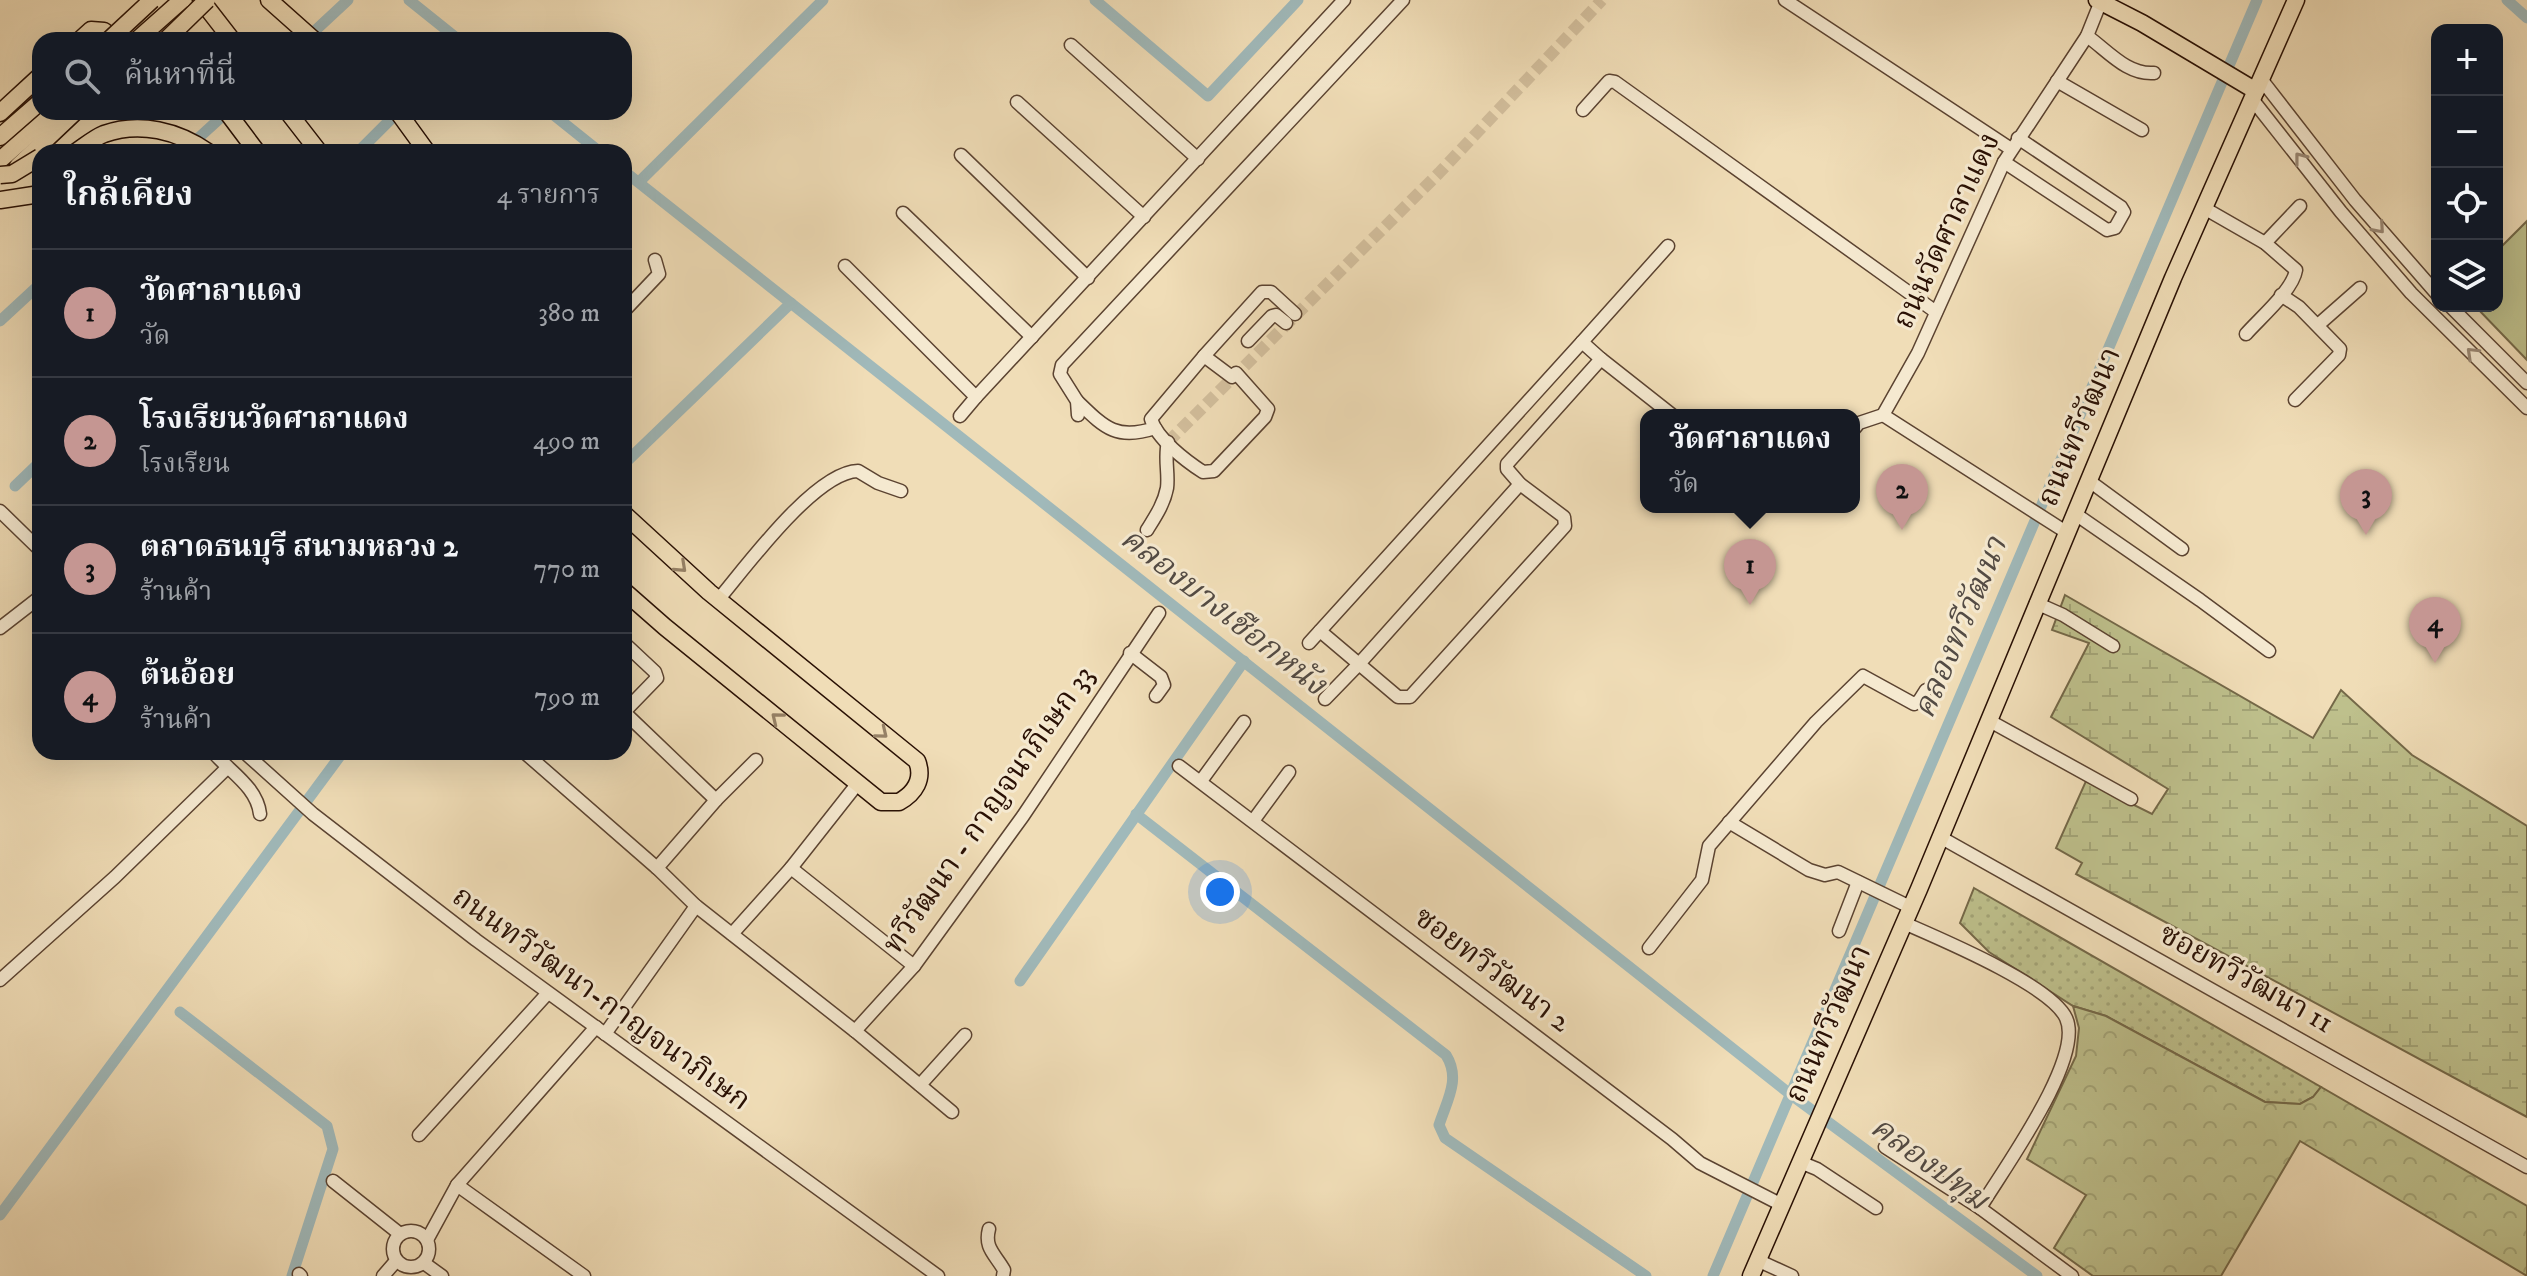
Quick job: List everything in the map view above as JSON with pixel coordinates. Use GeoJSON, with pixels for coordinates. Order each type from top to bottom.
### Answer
{"type":"FeatureCollection","features":[{"type":"Feature","properties":{"kind":"main road"},"geometry":{"type":"LineString","coordinates":[[142,0],[166,32]]}},
{"type":"Feature","properties":{"kind":"main road"},"geometry":{"type":"LineString","coordinates":[[120,32],[152,0]]}},
{"type":"Feature","properties":{"kind":"main road"},"geometry":{"type":"LineString","coordinates":[[146,32],[182,0]]}},
{"type":"Feature","properties":{"kind":"main road"},"geometry":{"type":"LineString","coordinates":[[201,0],[226,32]]}},
{"type":"Feature","properties":{"kind":"main road"},"geometry":{"type":"LineString","coordinates":[[174,32],[207,0]]}},
{"type":"Feature","properties":{"kind":"main road"},"geometry":{"type":"LineString","coordinates":[[269,0],[305,32]]}},
{"type":"Feature","properties":{"kind":"main road","name":"ถนนทวีวัฒนา"},"geometry":{"type":"LineString","coordinates":[[1754,1268],[1824,1106],[1903,909],[1940,837],[2253,88],[2296,0]]}},
{"type":"Feature","properties":{"kind":"main road"},"geometry":{"type":"LineString","coordinates":[[2099,1],[2253,88]]}},
{"type":"Feature","properties":{"kind":"main road"},"geometry":{"type":"LineString","coordinates":[[0,113],[32,83]]}},
{"type":"Feature","properties":{"kind":"main road"},"geometry":{"type":"LineString","coordinates":[[0,137],[32,109]]}},
{"type":"Feature","properties":{"kind":"main road"},"geometry":{"type":"LineString","coordinates":[[0,160],[46,120]]}},
{"type":"Feature","properties":{"kind":"main road"},"geometry":{"type":"LineString","coordinates":[[41,144],[66,120]]}},
{"type":"Feature","properties":{"kind":"main road"},"geometry":{"type":"LineString","coordinates":[[55,144],[80,120]]}},
{"type":"Feature","properties":{"kind":"main road"},"geometry":{"type":"LineString","coordinates":[[233,120],[251,144]]}},
{"type":"Feature","properties":{"kind":"main road"},"geometry":{"type":"LineString","coordinates":[[294,120],[313,144]]}},
{"type":"Feature","properties":{"kind":"main road"},"geometry":{"type":"LineString","coordinates":[[404,120],[421,144]]}},
{"type":"Feature","properties":{"kind":"main road"},"geometry":{"type":"LineString","coordinates":[[88,144],[102,134],[134,128],[171,132],[197,144]]}},
{"type":"Feature","properties":{"kind":"main road"},"geometry":{"type":"LineString","coordinates":[[0,182],[32,152]]}},
{"type":"Feature","properties":{"kind":"main road"},"geometry":{"type":"LineString","coordinates":[[0,175],[12,174],[32,162]]}},
{"type":"Feature","properties":{"kind":"main road"},"geometry":{"type":"LineString","coordinates":[[6,199],[32,184]]}},
{"type":"Feature","properties":{"kind":"main road"},"geometry":{"type":"LineString","coordinates":[[6,199],[32,195]]}},
{"type":"Feature","properties":{"kind":"main road"},"geometry":{"type":"LineString","coordinates":[[632,521],[718,600],[917,761],[920,778],[910,794],[895,803],[881,802],[632,598]]}},
{"type":"Feature","properties":{"kind":"street"},"geometry":{"type":"LineString","coordinates":[[960,416],[1344,0]]}},
{"type":"Feature","properties":{"kind":"street"},"geometry":{"type":"LineString","coordinates":[[1155,428],[1134,435],[1108,429],[1077,401],[1060,374],[1062,365],[1403,0]]}},
{"type":"Feature","properties":{"kind":"street"},"geometry":{"type":"LineString","coordinates":[[1785,0],[2121,207],[2123,216],[2115,228],[2107,230],[2004,162]]}},
{"type":"Feature","properties":{"kind":"street","name":"ถนนวัดศาลาแดง"},"geometry":{"type":"LineString","coordinates":[[1883,415],[1918,353],[2004,162],[2087,36],[2099,1]]}},
{"type":"Feature","properties":{"kind":"street"},"geometry":{"type":"LineString","coordinates":[[2087,36],[2128,67],[2141,74],[2154,73]]}},
{"type":"Feature","properties":{"kind":"street"},"geometry":{"type":"LineString","coordinates":[[1071,45],[1198,159]]}},
{"type":"Feature","properties":{"kind":"street"},"geometry":{"type":"LineString","coordinates":[[1583,110],[1603,85],[1609,81],[1615,82],[1936,312]]}},
{"type":"Feature","properties":{"kind":"street"},"geometry":{"type":"LineString","coordinates":[[2057,81],[2142,130]]}},
{"type":"Feature","properties":{"kind":"street"},"geometry":{"type":"LineString","coordinates":[[2253,88],[2284,107],[2355,200],[2431,287]]}},
{"type":"Feature","properties":{"kind":"street"},"geometry":{"type":"LineString","coordinates":[[2253,88],[2269,120],[2341,212],[2411,293],[2527,408]]}},
{"type":"Feature","properties":{"kind":"street"},"geometry":{"type":"LineString","coordinates":[[1017,102],[1144,217]]}},
{"type":"Feature","properties":{"kind":"street"},"geometry":{"type":"LineString","coordinates":[[2269,120],[2284,107]]}},
{"type":"Feature","properties":{"kind":"street"},"geometry":{"type":"LineString","coordinates":[[961,155],[1088,278]]}},
{"type":"Feature","properties":{"kind":"street"},"geometry":{"type":"LineString","coordinates":[[2265,243],[2300,206]]}},
{"type":"Feature","properties":{"kind":"street"},"geometry":{"type":"LineString","coordinates":[[2204,208],[2265,243],[2296,270],[2295,278],[2246,334]]}},
{"type":"Feature","properties":{"kind":"street"},"geometry":{"type":"LineString","coordinates":[[903,213],[1032,337]]}},
{"type":"Feature","properties":{"kind":"street"},"geometry":{"type":"LineString","coordinates":[[1309,643],[1668,246]]}},
{"type":"Feature","properties":{"kind":"street"},"geometry":{"type":"LineString","coordinates":[[632,303],[659,274],[655,260]]}},
{"type":"Feature","properties":{"kind":"street"},"geometry":{"type":"LineString","coordinates":[[845,266],[976,397]]}},
{"type":"Feature","properties":{"kind":"street"},"geometry":{"type":"LineString","coordinates":[[2318,325],[2360,288]]}},
{"type":"Feature","properties":{"kind":"street"},"geometry":{"type":"LineString","coordinates":[[1204,356],[1234,375],[1268,409],[1265,417],[1210,473],[1203,472],[1168,442],[1151,422],[1152,415],[1204,356],[1262,292],[1271,292],[1290,319],[1272,316],[1248,341]]}},
{"type":"Feature","properties":{"kind":"street"},"geometry":{"type":"LineString","coordinates":[[2281,295],[2318,325],[2340,349],[2339,355],[2295,400]]}},
{"type":"Feature","properties":{"kind":"street"},"geometry":{"type":"LineString","coordinates":[[2456,312],[2527,383]]}},
{"type":"Feature","properties":{"kind":"street"},"geometry":{"type":"LineString","coordinates":[[1582,342],[1664,409]]}},
{"type":"Feature","properties":{"kind":"street"},"geometry":{"type":"LineString","coordinates":[[1320,631],[1398,697],[1410,697],[1548,547],[1566,521],[1559,511],[1520,484],[1507,469],[1507,464],[1601,359]]}},
{"type":"Feature","properties":{"kind":"street"},"geometry":{"type":"LineString","coordinates":[[1077,401],[1078,415]]}},
{"type":"Feature","properties":{"kind":"street"},"geometry":{"type":"LineString","coordinates":[[1860,423],[1883,415],[2066,532]]}},
{"type":"Feature","properties":{"kind":"street"},"geometry":{"type":"LineString","coordinates":[[1511,421],[1530,439]]}},
{"type":"Feature","properties":{"kind":"street"},"geometry":{"type":"LineString","coordinates":[[1147,530],[1165,495],[1168,442]]}},
{"type":"Feature","properties":{"kind":"street"},"geometry":{"type":"LineString","coordinates":[[718,600],[807,497],[845,473],[858,471],[878,483],[901,491]]}},
{"type":"Feature","properties":{"kind":"street"},"geometry":{"type":"LineString","coordinates":[[2088,480],[2182,549]]}},
{"type":"Feature","properties":{"kind":"street"},"geometry":{"type":"LineString","coordinates":[[1325,699],[1520,484]]}},
{"type":"Feature","properties":{"kind":"street"},"geometry":{"type":"LineString","coordinates":[[0,511],[32,542]]}},
{"type":"Feature","properties":{"kind":"street"},"geometry":{"type":"LineString","coordinates":[[2074,513],[2269,651]]}},
{"type":"Feature","properties":{"kind":"street"},"geometry":{"type":"LineString","coordinates":[[0,628],[32,603]]}},
{"type":"Feature","properties":{"kind":"street"},"geometry":{"type":"LineString","coordinates":[[2036,603],[2063,615],[2113,646]]}},
{"type":"Feature","properties":{"kind":"street","name":"ทวีวัฒนา - กาญจนาภิเษก 33"},"geometry":{"type":"LineString","coordinates":[[855,1031],[914,966],[1023,816],[1159,613]]}},
{"type":"Feature","properties":{"kind":"street"},"geometry":{"type":"LineString","coordinates":[[632,650],[655,672],[657,678],[632,704]]}},
{"type":"Feature","properties":{"kind":"street"},"geometry":{"type":"LineString","coordinates":[[1130,653],[1161,677],[1164,685],[1156,696]]}},
{"type":"Feature","properties":{"kind":"street"},"geometry":{"type":"LineString","coordinates":[[1649,948],[1702,880],[1709,846],[1816,722],[1863,676],[1911,703],[1917,703],[1926,690]]}},
{"type":"Feature","properties":{"kind":"street"},"geometry":{"type":"LineString","coordinates":[[632,720],[716,800]]}},
{"type":"Feature","properties":{"kind":"street"},"geometry":{"type":"LineString","coordinates":[[1988,720],[2131,799]]}},
{"type":"Feature","properties":{"kind":"street"},"geometry":{"type":"LineString","coordinates":[[1201,781],[1244,722]]}},
{"type":"Feature","properties":{"kind":"street"},"geometry":{"type":"LineString","coordinates":[[220,760],[254,793],[260,814]]}},
{"type":"Feature","properties":{"kind":"street","name":"ถนนทวีวัฒนา-กาญจนาภิเษก"},"geometry":{"type":"LineString","coordinates":[[252,760],[313,814],[547,994],[938,1276]]}},
{"type":"Feature","properties":{"kind":"street"},"geometry":{"type":"LineString","coordinates":[[533,760],[696,906],[952,1112]]}},
{"type":"Feature","properties":{"kind":"street"},"geometry":{"type":"LineString","coordinates":[[657,868],[716,800],[756,760]]}},
{"type":"Feature","properties":{"kind":"street","name":"ซอยทวีวัฒนา 2"},"geometry":{"type":"LineString","coordinates":[[1179,766],[1700,1163],[1780,1204]]}},
{"type":"Feature","properties":{"kind":"street"},"geometry":{"type":"LineString","coordinates":[[0,980],[115,877],[227,768]]}},
{"type":"Feature","properties":{"kind":"street"},"geometry":{"type":"LineString","coordinates":[[1253,821],[1289,772]]}},
{"type":"Feature","properties":{"kind":"street"},"geometry":{"type":"LineString","coordinates":[[732,934],[791,868],[858,783]]}},
{"type":"Feature","properties":{"kind":"street"},"geometry":{"type":"LineString","coordinates":[[1729,822],[1809,870],[1825,875],[1838,872],[1858,882],[2037,990],[2066,1017],[2068,1044],[2054,1087],[1980,1208]]}},
{"type":"Feature","properties":{"kind":"street","name":"ซอยทวีวัฒนา 11"},"geometry":{"type":"LineString","coordinates":[[1940,837],[2527,1167]]}},
{"type":"Feature","properties":{"kind":"street"},"geometry":{"type":"LineString","coordinates":[[791,868],[914,966]]}},
{"type":"Feature","properties":{"kind":"street"},"geometry":{"type":"LineString","coordinates":[[1839,931],[1858,882]]}},
{"type":"Feature","properties":{"kind":"street"},"geometry":{"type":"LineString","coordinates":[[400,1234],[392,1249],[404,1272],[424,1263],[429,1252],[427,1240],[457,1185],[600,1030],[696,906]]}},
{"type":"Feature","properties":{"kind":"street"},"geometry":{"type":"LineString","coordinates":[[419,1135],[547,994]]}},
{"type":"Feature","properties":{"kind":"street"},"geometry":{"type":"LineString","coordinates":[[920,1085],[965,1035]]}},
{"type":"Feature","properties":{"kind":"street"},"geometry":{"type":"LineString","coordinates":[[1885,1147],[1980,1208],[2072,1276]]}},
{"type":"Feature","properties":{"kind":"street"},"geometry":{"type":"LineString","coordinates":[[1800,1162],[1817,1169],[1876,1208]]}},
{"type":"Feature","properties":{"kind":"street"},"geometry":{"type":"LineString","coordinates":[[333,1181],[400,1234],[417,1232],[427,1240]]}},
{"type":"Feature","properties":{"kind":"street"},"geometry":{"type":"LineString","coordinates":[[457,1185],[584,1276]]}},
{"type":"Feature","properties":{"kind":"street"},"geometry":{"type":"LineString","coordinates":[[989,1229],[988,1248],[1004,1270],[1003,1276]]}},
{"type":"Feature","properties":{"kind":"street"},"geometry":{"type":"LineString","coordinates":[[383,1276],[396,1261]]}},
{"type":"Feature","properties":{"kind":"street"},"geometry":{"type":"LineString","coordinates":[[424,1263],[442,1276]]}},
{"type":"Feature","properties":{"kind":"street"},"geometry":{"type":"LineString","coordinates":[[1754,1268],[1792,1276]]}},
{"type":"Feature","properties":{"kind":"green space"},"geometry":{"type":"Polygon","coordinates":[[[2527,221],[2527,360],[2481,312],[2503,312],[2503,245],[2527,221]]]}},
{"type":"Feature","properties":{"kind":"green space"},"geometry":{"type":"Polygon","coordinates":[[[2065,595],[2313,738],[2341,690],[2412,755],[2527,826],[2527,1117],[2076,874],[2082,863],[2056,848],[2086,781],[2152,814],[2168,789],[2051,717],[2089,643],[2052,630],[2065,595]]]}},
{"type":"Feature","properties":{"kind":"green space"},"geometry":{"type":"Polygon","coordinates":[[[1974,888],[2321,1087],[2313,1097],[2300,1104],[2265,1102],[2106,1016],[2073,1006],[1989,952],[1960,923],[1974,888]]]}},
{"type":"Feature","properties":{"kind":"green space"},"geometry":{"type":"Polygon","coordinates":[[[2073,1006],[2106,1016],[2265,1102],[2300,1104],[2313,1097],[2321,1087],[2527,1206],[2527,1276],[2300,1141],[2221,1276],[2093,1276],[2054,1248],[2086,1195],[2027,1159],[2076,1056],[2079,1028],[2073,1006]]]}},
{"type":"Feature","properties":{"kind":"waterway"},"geometry":{"type":"LineString","coordinates":[[314,32],[348,0]]}},
{"type":"Feature","properties":{"kind":"waterway","name":"คลองบางเชือกหนัง"},"geometry":{"type":"LineString","coordinates":[[409,0],[449,32]]}},
{"type":"Feature","properties":{"kind":"waterway"},"geometry":{"type":"LineString","coordinates":[[639,182],[823,0]]}},
{"type":"Feature","properties":{"kind":"waterway"},"geometry":{"type":"LineString","coordinates":[[1095,0],[1208,96],[1298,0]]}},
{"type":"Feature","properties":{"kind":"waterway","name":"คลองทวีวัฒนา"},"geometry":{"type":"LineString","coordinates":[[1713,1276],[2257,0]]}},
{"type":"Feature","properties":{"kind":"waterway"},"geometry":{"type":"LineString","coordinates":[[2507,0],[2527,18]]}},
{"type":"Feature","properties":{"kind":"waterway"},"geometry":{"type":"LineString","coordinates":[[192,144],[218,120]]}},
{"type":"Feature","properties":{"kind":"waterway"},"geometry":{"type":"LineString","coordinates":[[366,144],[390,120]]}},
{"type":"Feature","properties":{"kind":"waterway","name":"คลองบางเชือกหนัง"},"geometry":{"type":"LineString","coordinates":[[560,120],[590,144]]}},
{"type":"Feature","properties":{"kind":"waterway","name":"คลองบางเชือกหนัง"},"geometry":{"type":"LineString","coordinates":[[632,177],[1790,1094],[2037,1276]]}},
{"type":"Feature","properties":{"kind":"waterway"},"geometry":{"type":"LineString","coordinates":[[0,321],[32,291]]}},
{"type":"Feature","properties":{"kind":"waterway"},"geometry":{"type":"LineString","coordinates":[[632,456],[791,303]]}},
{"type":"Feature","properties":{"kind":"waterway"},"geometry":{"type":"LineString","coordinates":[[15,486],[32,470]]}},
{"type":"Feature","properties":{"kind":"waterway"},"geometry":{"type":"LineString","coordinates":[[1020,981],[1244,661]]}},
{"type":"Feature","properties":{"kind":"waterway"},"geometry":{"type":"LineString","coordinates":[[0,1215],[337,760]]}},
{"type":"Feature","properties":{"kind":"waterway"},"geometry":{"type":"LineString","coordinates":[[1136,814],[1446,1055],[1452,1081],[1439,1125],[1445,1138],[1646,1276]]}},
{"type":"Feature","properties":{"kind":"waterway"},"geometry":{"type":"LineString","coordinates":[[180,1012],[327,1126],[333,1149],[292,1276]]}},
{"type":"Feature","properties":{"kind":"tunnel"},"geometry":{"type":"LineString","coordinates":[[1168,442],[1439,173],[1602,0]]}},
{"type":"Feature","properties":{"kind":"place","name":"โรงเรียนวัดศาลาแดง"},"geometry":{"type":"Point","coordinates":[1902,530]}},
{"type":"Feature","properties":{"kind":"place","name":"ตลาดธนบุรี สนามหลวง 2"},"geometry":{"type":"Point","coordinates":[2366,535]}},
{"type":"Feature","properties":{"kind":"place","name":"วัดศาลาแดง"},"geometry":{"type":"Point","coordinates":[1750,605]}},
{"type":"Feature","properties":{"kind":"place","name":"ต้นอ้อย"},"geometry":{"type":"Point","coordinates":[2435,663]}},
{"type":"Feature","properties":{"kind":"water label","name":"คลองปทุม"},"geometry":{"type":"Point","coordinates":[1929,1164]}}]}
